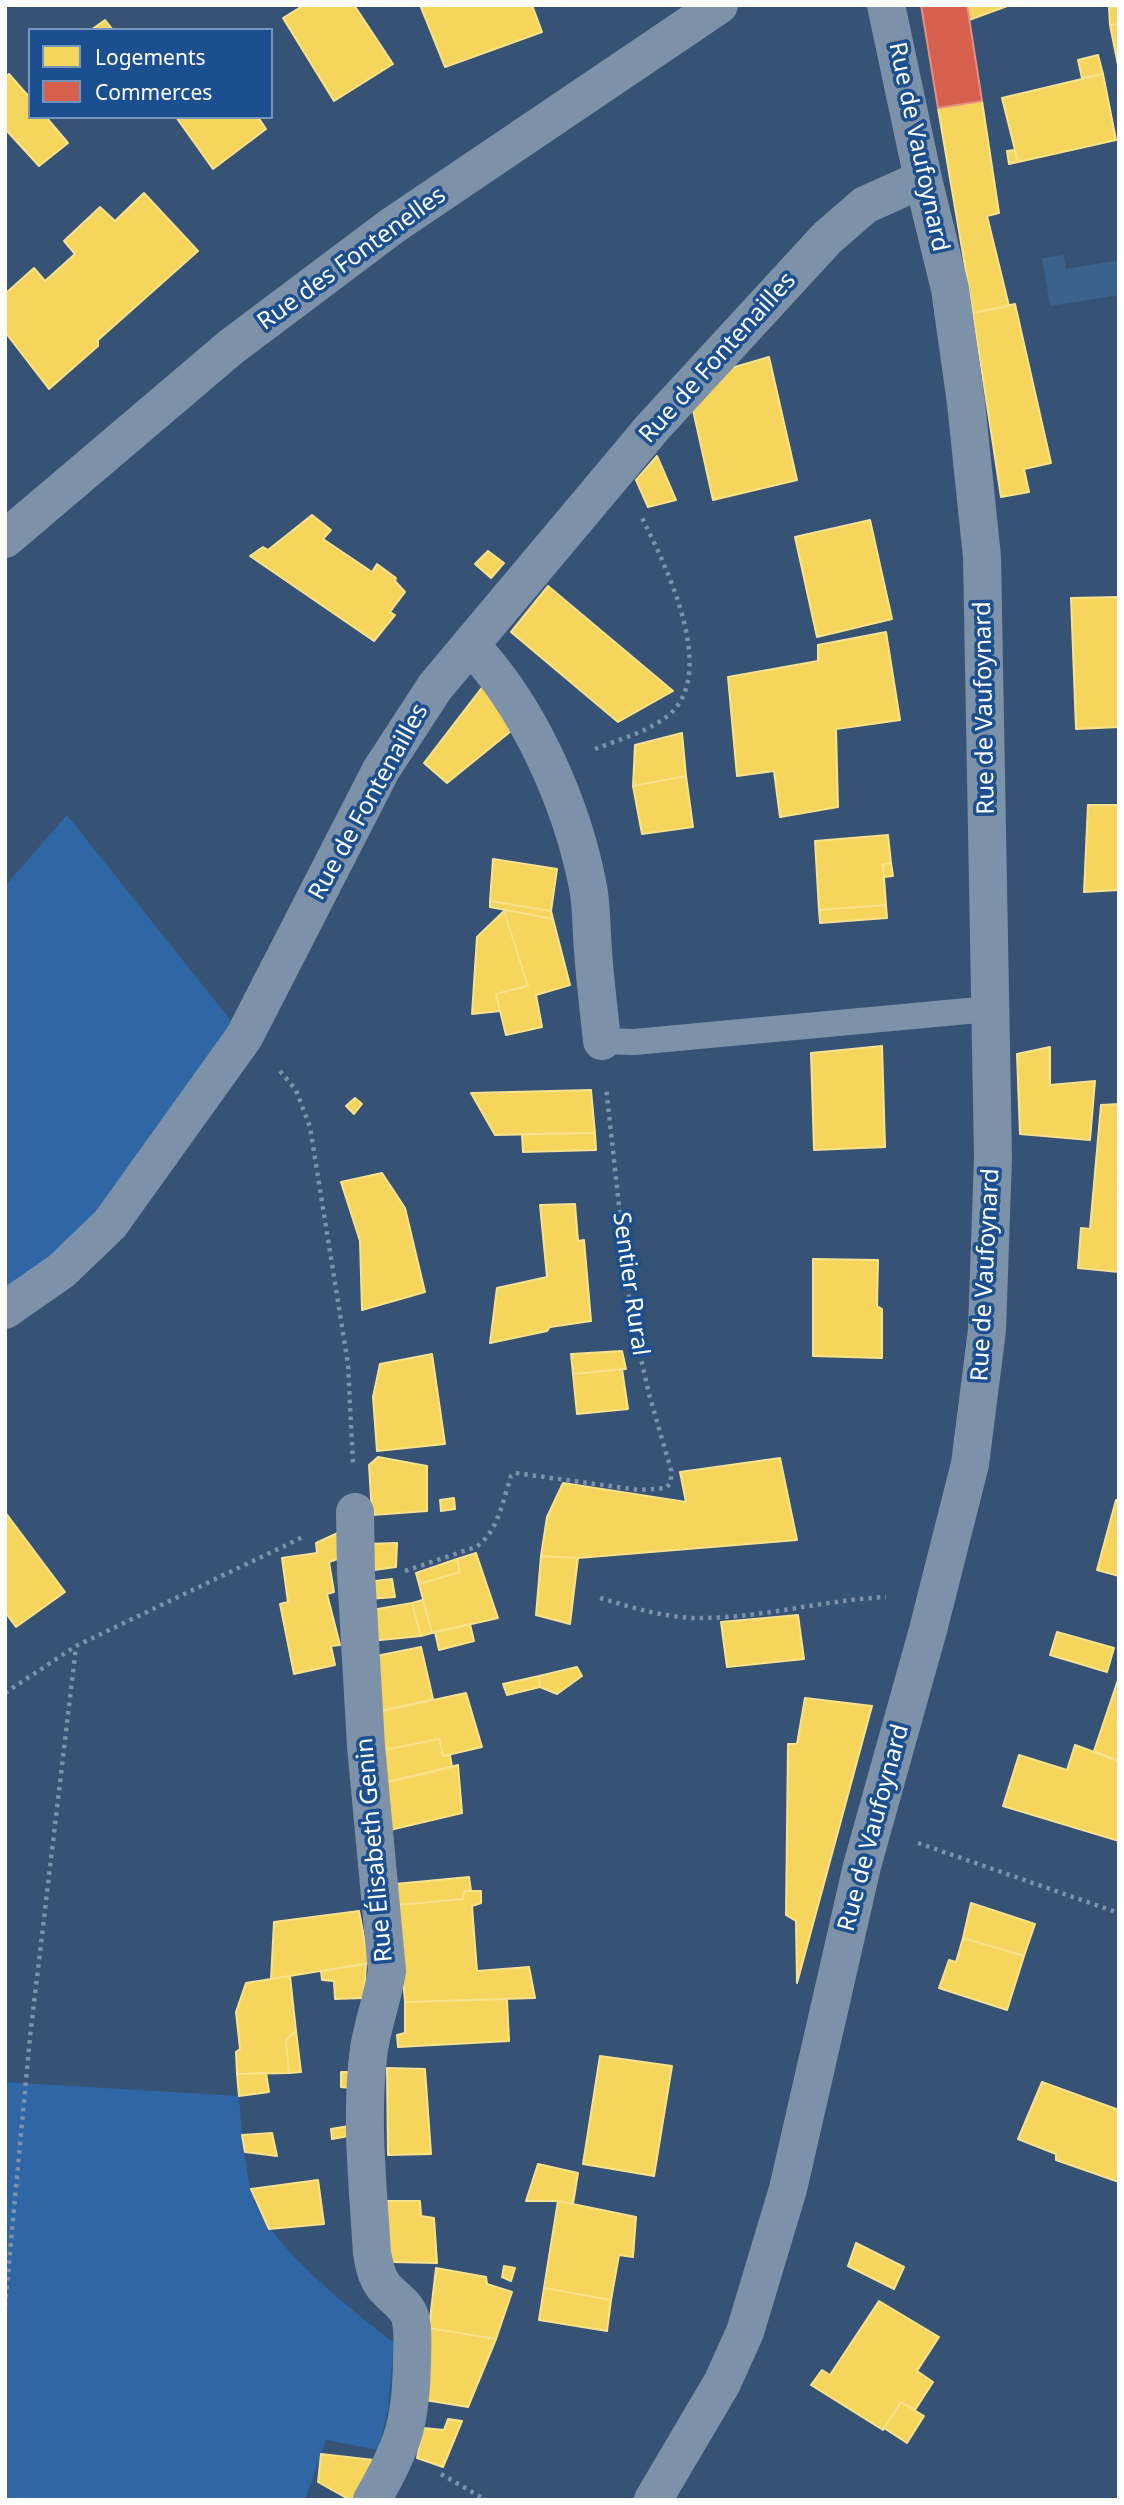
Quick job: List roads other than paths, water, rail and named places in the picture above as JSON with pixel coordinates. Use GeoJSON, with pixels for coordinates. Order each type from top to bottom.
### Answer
{"type":"FeatureCollection","features":[{"type":"Feature","properties":{"kind":"street","name":"Rue des Fontenelles"},"geometry":{"type":"LineString","coordinates":[[5,539],[231,347],[382,234],[719,5]]}},
{"type":"Feature","properties":{"kind":"street","name":"Rue de Vaufoynard"},"geometry":{"type":"LineString","coordinates":[[653,2500],[722,2383],[745,2332],[788,2189],[873,1827],[970,1464],[987,1330],[993,1157],[982,556],[966,403],[950,289],[923,179],[887,5]]}},
{"type":"Feature","properties":{"kind":"street","name":"Rue de Fontenailles"},"geometry":{"type":"LineString","coordinates":[[5,1310],[61,1271],[110,1224],[244,1037],[381,770],[435,687],[653,427],[827,238],[864,205],[923,179]]}},
{"type":"Feature","properties":{"kind":"street"},"geometry":{"type":"LineString","coordinates":[[470,645],[487,663],[510,696],[549,767],[573,827],[588,888],[602,1041]]}},
{"type":"Feature","properties":{"kind":"street","name":"Rue Élisabeth Genin"},"geometry":{"type":"LineString","coordinates":[[355,1512],[357,1600],[366,1746],[387,1970],[369,2047],[366,2091],[372,2253],[374,2269],[382,2284],[404,2306],[410,2317],[412,2341],[412,2393],[408,2425],[396,2457],[372,2500]]}},
{"type":"Feature","properties":{"kind":"lane"},"geometry":{"type":"LineString","coordinates":[[602,1041],[634,1042],[989,1009]]}}]}
